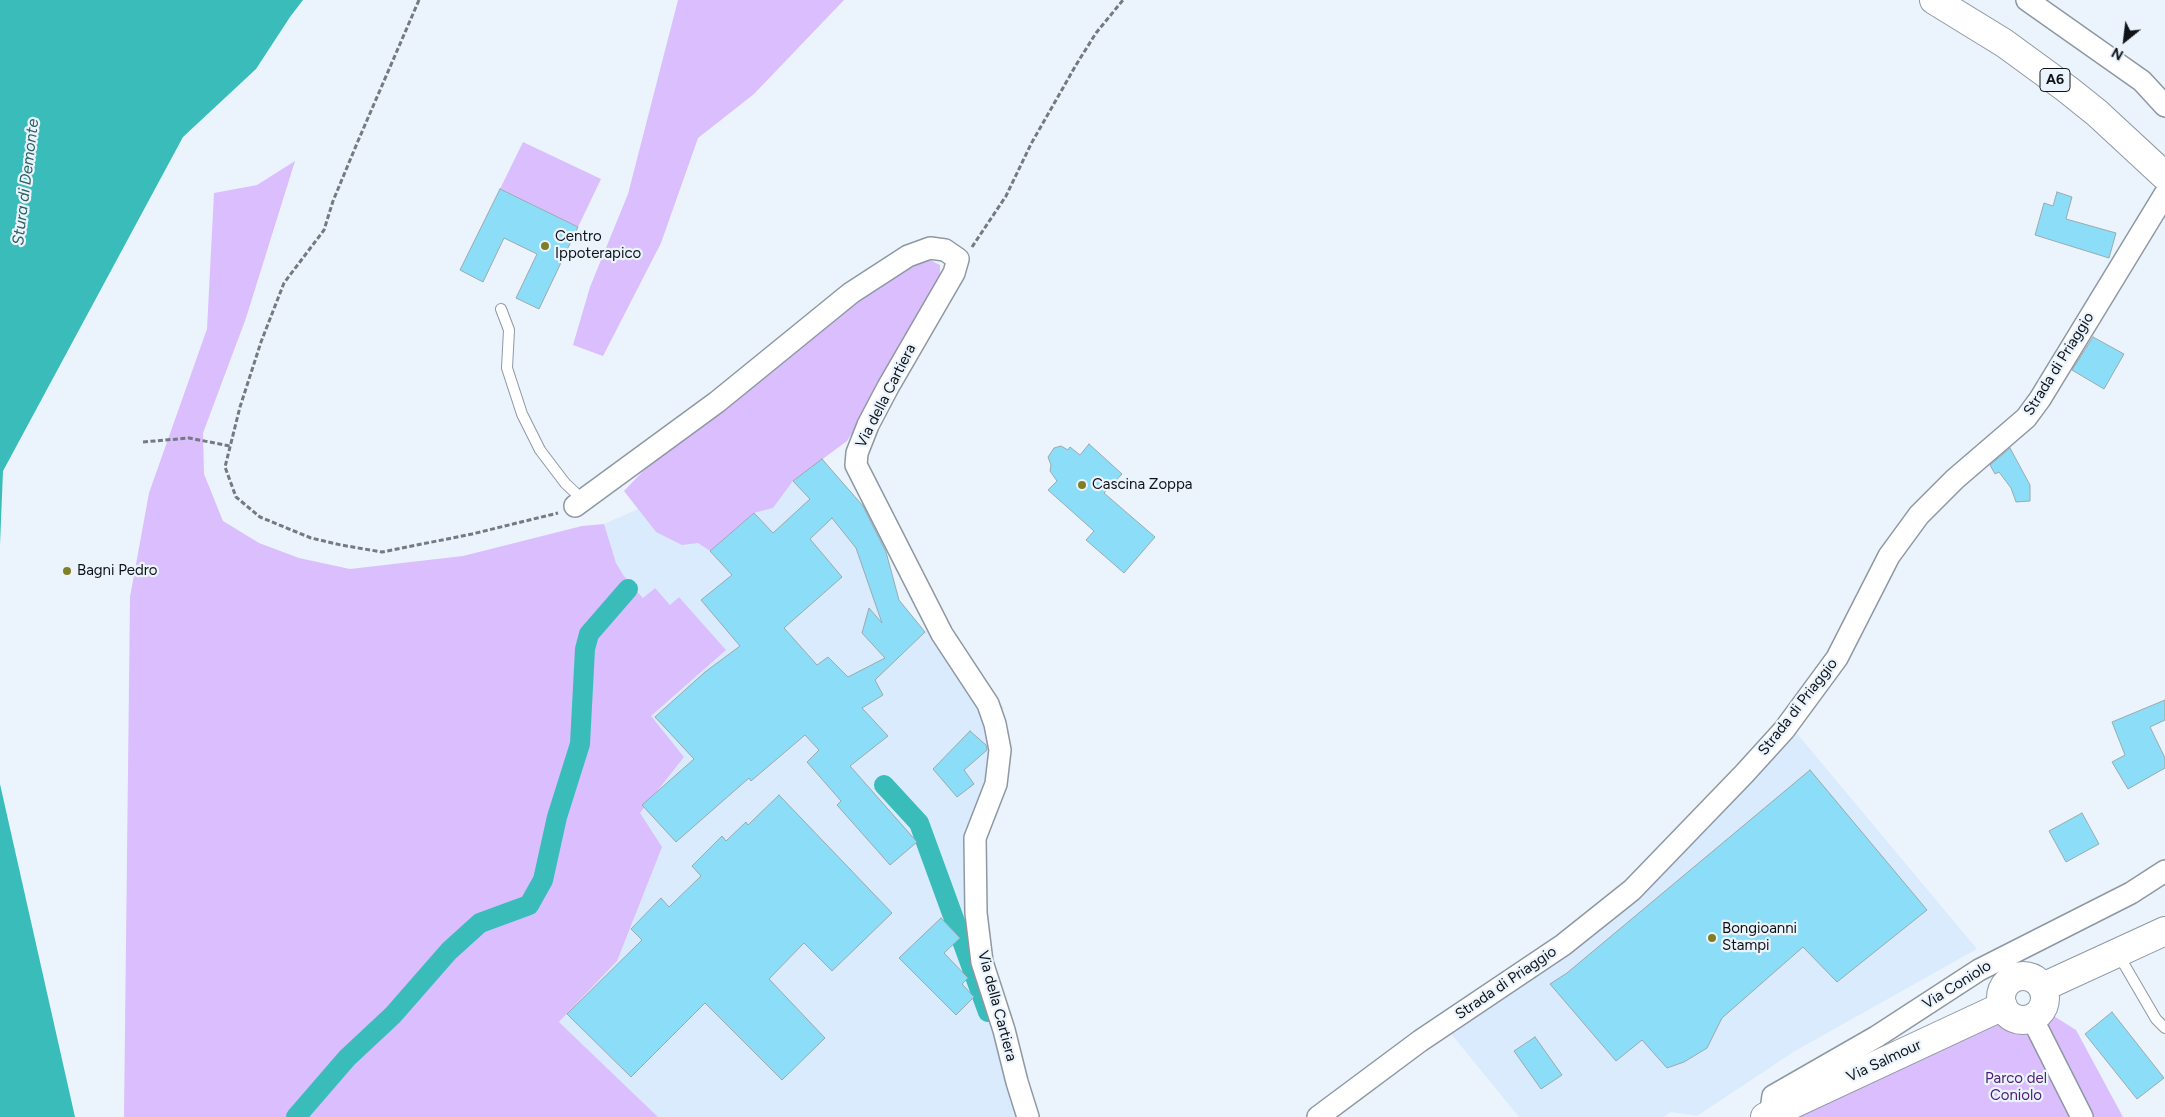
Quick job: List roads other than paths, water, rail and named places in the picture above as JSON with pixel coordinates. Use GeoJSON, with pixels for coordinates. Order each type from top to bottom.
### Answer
{"type":"FeatureCollection","features":[{"type":"Feature","properties":{"kind":"main road","name":"A6"},"geometry":{"type":"LineString","coordinates":[[1934,0],[2004,44],[2067,89],[2125,138],[2165,176]]}},
{"type":"Feature","properties":{"kind":"main road"},"geometry":{"type":"LineString","coordinates":[[2043,987],[2165,932]]}},
{"type":"Feature","properties":{"kind":"main road"},"geometry":{"type":"LineString","coordinates":[[2017,976],[2032,977],[2043,987],[2045,993],[2044,1005],[2032,1018],[2018,1019],[2006,1012],[2003,1006],[2002,991],[2010,979],[2017,976]]}},
{"type":"Feature","properties":{"kind":"main road","name":"Via Salmour"},"geometry":{"type":"LineString","coordinates":[[1768,1116],[2003,1006]]}},
{"type":"Feature","properties":{"kind":"street"},"geometry":{"type":"LineString","coordinates":[[2027,0],[2142,80],[2165,106]]}},
{"type":"Feature","properties":{"kind":"street","name":"Strada di Priaggio"},"geometry":{"type":"LineString","coordinates":[[1318,1117],[1420,1041],[1563,945],[1632,890],[1744,774],[1784,730],[1837,658],[1889,556],[1920,515],[1956,479],[2026,418],[2165,194]]}},
{"type":"Feature","properties":{"kind":"street","name":"Via della Cartiera"},"geometry":{"type":"LineString","coordinates":[[579,503],[717,402],[851,293],[908,256],[930,248],[945,250],[958,259],[954,273],[868,425],[857,453],[856,464],[942,634],[988,704],[995,724],[1000,750],[996,784],[976,838],[976,913],[982,962],[1004,1030],[1028,1117]]}},
{"type":"Feature","properties":{"kind":"street","name":"Via Coniolo"},"geometry":{"type":"LineString","coordinates":[[1768,1116],[1773,1096],[1876,1037],[1979,970],[2131,893],[2165,871]]}},
{"type":"Feature","properties":{"kind":"street"},"geometry":{"type":"LineString","coordinates":[[2032,1018],[2082,1117]]}},
{"type":"Feature","properties":{"kind":"lane"},"geometry":{"type":"LineString","coordinates":[[501,309],[509,330],[506,368],[522,414],[540,450],[579,503]]}},
{"type":"Feature","properties":{"kind":"lane"},"geometry":{"type":"LineString","coordinates":[[2118,953],[2156,1019],[2165,1028]]}},
{"type":"Feature","properties":{"kind":"water","name":"Stura di Demonte"},"geometry":{"type":"Polygon","coordinates":[[[0,0],[303,0],[256,69],[183,137],[3,471],[0,545],[0,0]]]}},
{"type":"Feature","properties":{"kind":"water"},"geometry":{"type":"Polygon","coordinates":[[[0,784],[75,1117],[0,1117],[0,784]]]}},
{"type":"Feature","properties":{"kind":"waterway"},"geometry":{"type":"LineString","coordinates":[[296,1117],[347,1058],[393,1015],[449,951],[480,923],[529,905],[543,880],[557,817],[580,744],[585,649],[589,634],[628,589]]}},
{"type":"Feature","properties":{"kind":"waterway"},"geometry":{"type":"LineString","coordinates":[[884,785],[919,823],[988,1012]]}},
{"type":"Feature","properties":{"kind":"place","name":"Centro Ippoterapico"},"geometry":{"type":"Point","coordinates":[545,246]}},
{"type":"Feature","properties":{"kind":"place","name":"Cascina Zoppa"},"geometry":{"type":"Point","coordinates":[1082,485]}},
{"type":"Feature","properties":{"kind":"place","name":"Bagni Pedro"},"geometry":{"type":"Point","coordinates":[67,571]}},
{"type":"Feature","properties":{"kind":"place","name":"Bongioanni Stampi"},"geometry":{"type":"Point","coordinates":[1712,938]}},
{"type":"Feature","properties":{"kind":"park label","name":"Parco del Coniolo"},"geometry":{"type":"Point","coordinates":[2016,1088]}}]}
